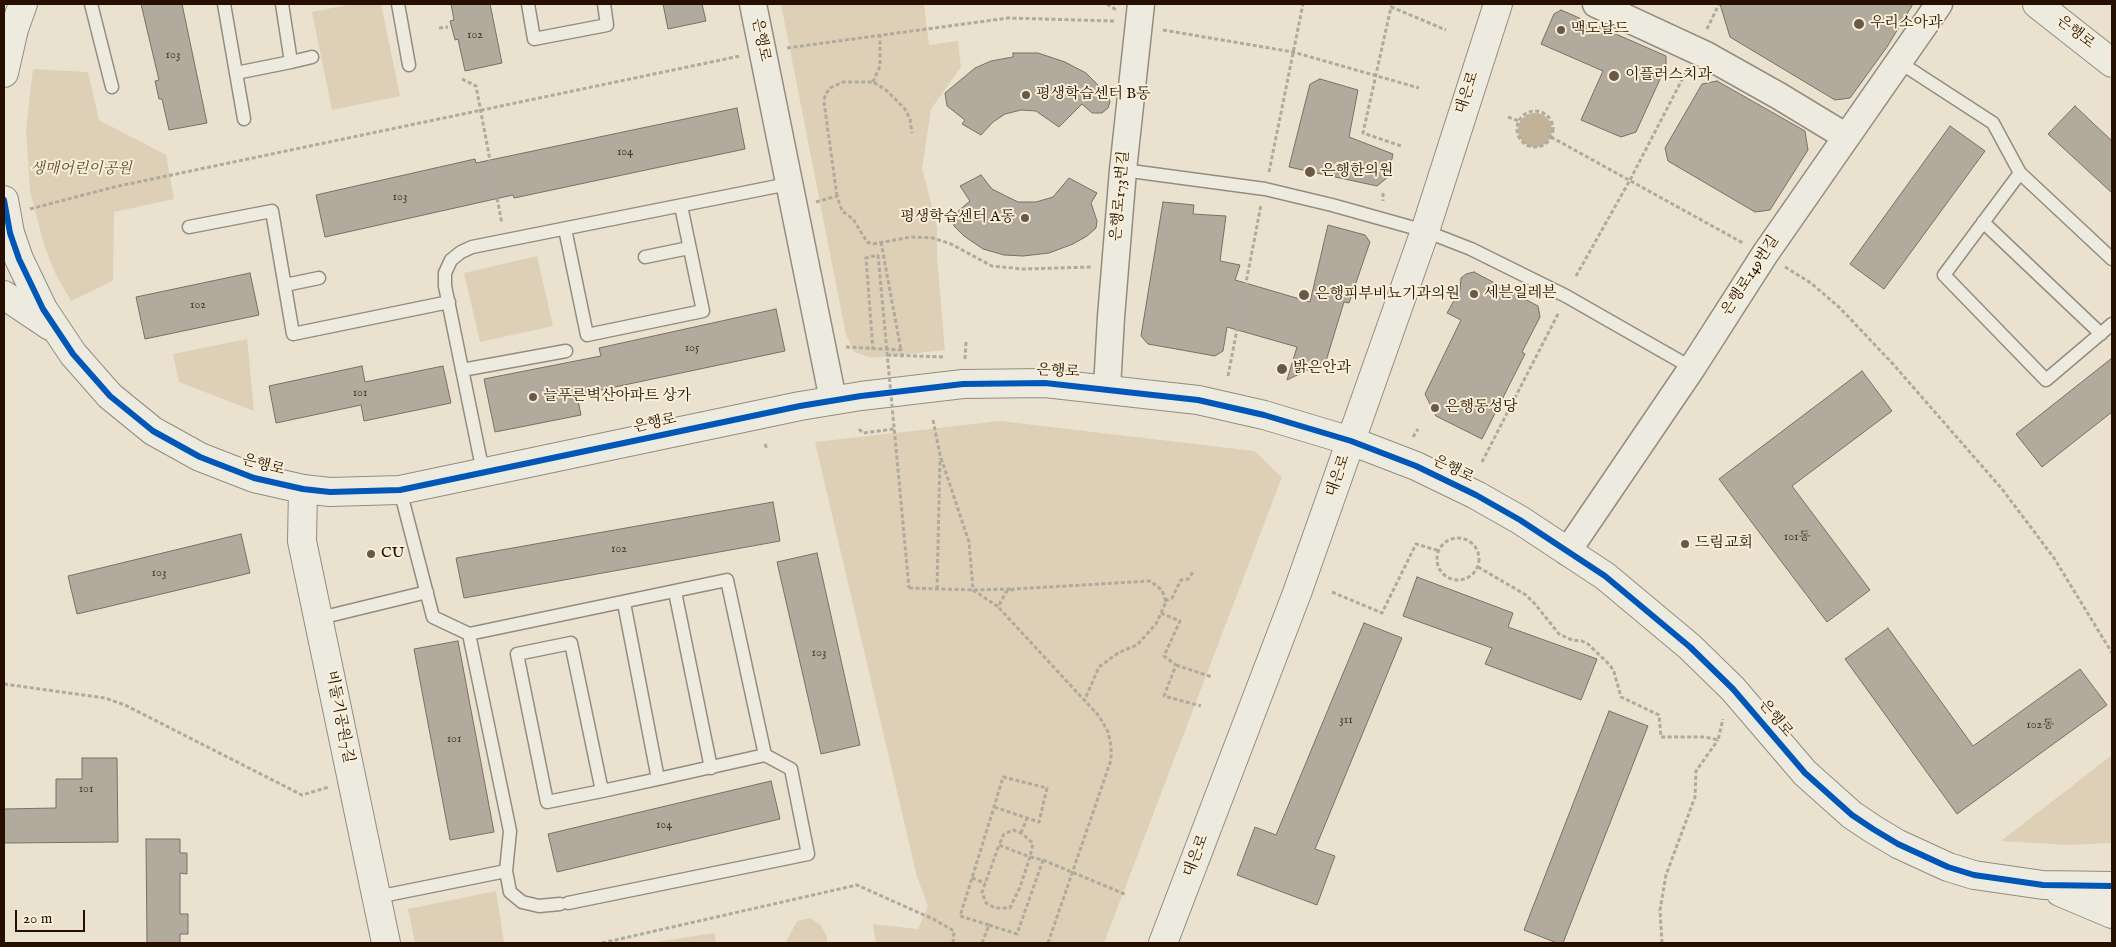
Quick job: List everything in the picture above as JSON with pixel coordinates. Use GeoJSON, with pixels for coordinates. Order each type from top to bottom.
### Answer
{"type":"FeatureCollection","features":[{"type":"Feature","properties":{"kind":"street"},"geometry":{"type":"LineString","coordinates":[[4,73],[14,29],[23,4]]}},
{"type":"Feature","properties":{"kind":"street","name":"은행로"},"geometry":{"type":"LineString","coordinates":[[753,4],[833,400]]}},
{"type":"Feature","properties":{"kind":"street","name":"대은로"},"geometry":{"type":"LineString","coordinates":[[1163,943],[1297,594],[1425,232],[1498,4]]}},
{"type":"Feature","properties":{"kind":"street"},"geometry":{"type":"LineString","coordinates":[[1596,4],[1706,54],[1845,136]]}},
{"type":"Feature","properties":{"kind":"street","name":"은행로149번길"},"geometry":{"type":"LineString","coordinates":[[1567,552],[1692,368],[1765,254],[1845,136],[1939,4]]}},
{"type":"Feature","properties":{"kind":"street","name":"은행로"},"geometry":{"type":"LineString","coordinates":[[2036,4],[2110,57]]}},
{"type":"Feature","properties":{"kind":"street","name":"은행로173번길"},"geometry":{"type":"LineString","coordinates":[[1107,388],[1123,170],[1130,8]]}},
{"type":"Feature","properties":{"kind":"street","name":"은행로"},"geometry":{"type":"LineString","coordinates":[[4,200],[10,234],[19,259],[42,309],[90,375],[110,396],[153,431],[200,457],[254,478],[303,489],[330,492],[400,490],[833,400],[962,384],[1045,383],[1107,388],[1198,400],[1264,415],[1351,441],[1416,466],[1476,494],[1520,520],[1605,576],[1690,647],[1733,689],[1805,772],[1852,815],[1898,844],[1948,867],[2001,880],[2043,885],[2112,886]]}},
{"type":"Feature","properties":{"kind":"street"},"geometry":{"type":"LineString","coordinates":[[4,295],[56,330]]}},
{"type":"Feature","properties":{"kind":"street","name":"비둘기공원7길"},"geometry":{"type":"LineString","coordinates":[[303,489],[302,541],[320,618],[362,834],[386,943]]}},
{"type":"Feature","properties":{"kind":"street"},"geometry":{"type":"LineString","coordinates":[[2043,885],[2112,914]]}},
{"type":"Feature","properties":{"kind":"lane"},"geometry":{"type":"LineString","coordinates":[[91,4],[112,87]]}},
{"type":"Feature","properties":{"kind":"lane"},"geometry":{"type":"LineString","coordinates":[[224,4],[244,119]]}},
{"type":"Feature","properties":{"kind":"lane"},"geometry":{"type":"LineString","coordinates":[[282,4],[291,62]]}},
{"type":"Feature","properties":{"kind":"lane"},"geometry":{"type":"LineString","coordinates":[[398,4],[410,65]]}},
{"type":"Feature","properties":{"kind":"lane"},"geometry":{"type":"LineString","coordinates":[[528,4],[534,39],[608,25],[604,4]]}},
{"type":"Feature","properties":{"kind":"lane"},"geometry":{"type":"LineString","coordinates":[[236,73],[312,57]]}},
{"type":"Feature","properties":{"kind":"lane"},"geometry":{"type":"LineString","coordinates":[[1899,62],[1993,123],[2020,172],[2112,259]]}},
{"type":"Feature","properties":{"kind":"lane"},"geometry":{"type":"LineString","coordinates":[[1123,170],[1265,189],[1332,205],[1425,232],[1470,249],[1558,292],[1692,368]]}},
{"type":"Feature","properties":{"kind":"lane"},"geometry":{"type":"LineString","coordinates":[[2020,172],[1944,275],[2046,380],[2112,324]]}},
{"type":"Feature","properties":{"kind":"lane"},"geometry":{"type":"LineString","coordinates":[[483,472],[449,302],[445,273],[451,260],[461,252],[472,247],[788,184]]}},
{"type":"Feature","properties":{"kind":"lane"},"geometry":{"type":"LineString","coordinates":[[565,229],[588,335],[703,311],[681,206]]}},
{"type":"Feature","properties":{"kind":"lane"},"geometry":{"type":"LineString","coordinates":[[189,227],[272,212],[293,334],[449,302]]}},
{"type":"Feature","properties":{"kind":"lane"},"geometry":{"type":"LineString","coordinates":[[1983,222],[2101,334]]}},
{"type":"Feature","properties":{"kind":"lane"},"geometry":{"type":"LineString","coordinates":[[645,257],[689,248]]}},
{"type":"Feature","properties":{"kind":"lane"},"geometry":{"type":"LineString","coordinates":[[285,285],[319,278]]}},
{"type":"Feature","properties":{"kind":"lane"},"geometry":{"type":"LineString","coordinates":[[462,370],[566,351]]}},
{"type":"Feature","properties":{"kind":"lane"},"geometry":{"type":"LineString","coordinates":[[400,490],[433,617],[469,634],[624,603],[726,580],[765,755]]}},
{"type":"Feature","properties":{"kind":"lane"},"geometry":{"type":"LineString","coordinates":[[320,618],[427,592]]}},
{"type":"Feature","properties":{"kind":"lane"},"geometry":{"type":"LineString","coordinates":[[675,592],[711,768]]}},
{"type":"Feature","properties":{"kind":"lane"},"geometry":{"type":"LineString","coordinates":[[624,603],[658,779]]}},
{"type":"Feature","properties":{"kind":"lane"},"geometry":{"type":"LineString","coordinates":[[469,634],[510,831],[506,872],[510,892],[522,902],[539,906],[564,903],[808,854],[791,769],[765,755],[711,768],[602,791],[547,802],[517,654],[571,643],[602,791]]}},
{"type":"Feature","properties":{"kind":"lane"},"geometry":{"type":"LineString","coordinates":[[377,897],[506,872]]}},
{"type":"Feature","properties":{"kind":"path"},"geometry":{"type":"LineString","coordinates":[[1107,4],[1130,8]]}},
{"type":"Feature","properties":{"kind":"path"},"geometry":{"type":"LineString","coordinates":[[1268,174],[1303,4]]}},
{"type":"Feature","properties":{"kind":"path"},"geometry":{"type":"LineString","coordinates":[[1706,31],[1720,4]]}},
{"type":"Feature","properties":{"kind":"path"},"geometry":{"type":"LineString","coordinates":[[1402,146],[1363,133],[1391,7],[1446,30]]}},
{"type":"Feature","properties":{"kind":"path"},"geometry":{"type":"LineString","coordinates":[[783,49],[1008,18],[1114,22]]}},
{"type":"Feature","properties":{"kind":"path"},"geometry":{"type":"LineString","coordinates":[[439,28],[448,27]]}},
{"type":"Feature","properties":{"kind":"path"},"geometry":{"type":"LineString","coordinates":[[1154,28],[1293,52],[1419,88]]}},
{"type":"Feature","properties":{"kind":"path"},"geometry":{"type":"LineString","coordinates":[[873,82],[880,66],[880,36]]}},
{"type":"Feature","properties":{"kind":"path"},"geometry":{"type":"LineString","coordinates":[[30,209],[114,186],[742,55]]}},
{"type":"Feature","properties":{"kind":"path"},"geometry":{"type":"LineString","coordinates":[[1576,276],[1630,180],[1690,65]]}},
{"type":"Feature","properties":{"kind":"path"},"geometry":{"type":"LineString","coordinates":[[462,79],[476,86],[502,225]]}},
{"type":"Feature","properties":{"kind":"path"},"geometry":{"type":"LineString","coordinates":[[912,133],[910,119],[905,109],[886,90],[873,82],[843,82],[830,88],[825,94],[824,102],[837,196],[842,211],[853,219],[867,242],[873,244],[911,237],[933,238],[951,244],[992,266],[1023,269],[1095,267]]}},
{"type":"Feature","properties":{"kind":"path"},"geometry":{"type":"LineString","coordinates":[[1537,112],[1545,114],[1553,127],[1550,137],[1540,146],[1529,146],[1520,140],[1518,134],[1519,121],[1528,113],[1537,112]]}},
{"type":"Feature","properties":{"kind":"path"},"geometry":{"type":"LineString","coordinates":[[1508,117],[1519,121]]}},
{"type":"Feature","properties":{"kind":"path"},"geometry":{"type":"LineString","coordinates":[[1550,137],[1752,247]]}},
{"type":"Feature","properties":{"kind":"path"},"geometry":{"type":"LineString","coordinates":[[1383,193],[1383,201]]}},
{"type":"Feature","properties":{"kind":"path"},"geometry":{"type":"LineString","coordinates":[[813,203],[837,196]]}},
{"type":"Feature","properties":{"kind":"path"},"geometry":{"type":"LineString","coordinates":[[1228,376],[1262,202]]}},
{"type":"Feature","properties":{"kind":"path"},"geometry":{"type":"LineString","coordinates":[[882,242],[902,358]]}},
{"type":"Feature","properties":{"kind":"path"},"geometry":{"type":"LineString","coordinates":[[873,350],[866,258],[878,255],[909,588],[1014,589],[1150,581],[1162,590],[1165,601],[1156,624],[1137,645],[1118,653],[1099,667],[1085,699]]}},
{"type":"Feature","properties":{"kind":"path"},"geometry":{"type":"LineString","coordinates":[[1780,263],[1811,284],[1840,308],[1893,364],[2002,489],[2054,558],[2112,653]]}},
{"type":"Feature","properties":{"kind":"path"},"geometry":{"type":"LineString","coordinates":[[1482,462],[1559,312]]}},
{"type":"Feature","properties":{"kind":"path"},"geometry":{"type":"LineString","coordinates":[[843,347],[901,350]]}},
{"type":"Feature","properties":{"kind":"path"},"geometry":{"type":"LineString","coordinates":[[887,355],[945,357]]}},
{"type":"Feature","properties":{"kind":"path"},"geometry":{"type":"LineString","coordinates":[[933,420],[940,455],[969,542],[973,590]]}},
{"type":"Feature","properties":{"kind":"path"},"geometry":{"type":"LineString","coordinates":[[859,429],[863,433],[894,429]]}},
{"type":"Feature","properties":{"kind":"path"},"geometry":{"type":"LineString","coordinates":[[1412,439],[1418,429]]}},
{"type":"Feature","properties":{"kind":"path"},"geometry":{"type":"LineString","coordinates":[[765,444],[767,449]]}},
{"type":"Feature","properties":{"kind":"path"},"geometry":{"type":"LineString","coordinates":[[937,589],[940,455]]}},
{"type":"Feature","properties":{"kind":"path"},"geometry":{"type":"LineString","coordinates":[[1453,539],[1466,540],[1476,548],[1478,568],[1468,577],[1461,580],[1447,577],[1439,566],[1440,551],[1447,542],[1453,539]]}},
{"type":"Feature","properties":{"kind":"path"},"geometry":{"type":"LineString","coordinates":[[1332,592],[1382,613],[1416,544],[1440,551]]}},
{"type":"Feature","properties":{"kind":"path"},"geometry":{"type":"LineString","coordinates":[[1478,568],[1526,595],[1559,634],[1588,644],[1610,664],[1621,698],[1659,715],[1661,736],[1705,737],[1718,740]]}},
{"type":"Feature","properties":{"kind":"path"},"geometry":{"type":"LineString","coordinates":[[1165,601],[1172,598],[1181,580],[1188,579],[1193,575],[1194,571]]}},
{"type":"Feature","properties":{"kind":"path"},"geometry":{"type":"LineString","coordinates":[[1000,609],[1002,598],[1006,592],[1014,589]]}},
{"type":"Feature","properties":{"kind":"path"},"geometry":{"type":"LineString","coordinates":[[973,590],[1000,609],[1085,699],[1099,716],[1108,732],[1112,760],[1048,943]]}},
{"type":"Feature","properties":{"kind":"path"},"geometry":{"type":"LineString","coordinates":[[1161,613],[1180,621],[1164,656],[1176,665],[1212,677]]}},
{"type":"Feature","properties":{"kind":"path"},"geometry":{"type":"LineString","coordinates":[[1176,665],[1164,696],[1201,706]]}},
{"type":"Feature","properties":{"kind":"path"},"geometry":{"type":"LineString","coordinates":[[4,684],[105,698],[125,705],[302,794],[332,786]]}},
{"type":"Feature","properties":{"kind":"path"},"geometry":{"type":"LineString","coordinates":[[1662,942],[1660,910],[1666,874],[1695,797],[1696,771],[1718,740],[1723,719]]}},
{"type":"Feature","properties":{"kind":"path"},"geometry":{"type":"LineString","coordinates":[[994,807],[1039,822],[1047,788],[1004,777],[994,807],[960,916],[1017,934],[1043,860]]}},
{"type":"Feature","properties":{"kind":"path"},"geometry":{"type":"LineString","coordinates":[[1021,833],[1027,818]]}},
{"type":"Feature","properties":{"kind":"path"},"geometry":{"type":"LineString","coordinates":[[1013,830],[1021,833],[1033,843],[1020,887],[1010,908],[995,908],[986,903],[982,892],[1004,834],[1013,830]]}},
{"type":"Feature","properties":{"kind":"path"},"geometry":{"type":"LineString","coordinates":[[999,845],[1043,860],[1128,895]]}},
{"type":"Feature","properties":{"kind":"path"},"geometry":{"type":"LineString","coordinates":[[972,878],[985,884]]}},
{"type":"Feature","properties":{"kind":"path"},"geometry":{"type":"LineString","coordinates":[[602,943],[857,885],[934,919],[954,931],[953,943]]}},
{"type":"Feature","properties":{"kind":"path"},"geometry":{"type":"LineString","coordinates":[[982,943],[989,925]]}},
{"type":"Feature","properties":{"kind":"green space"},"geometry":{"type":"Polygon","coordinates":[[[352,4],[381,4],[400,96],[332,110],[312,12],[352,4]]]}},
{"type":"Feature","properties":{"kind":"green space"},"geometry":{"type":"Polygon","coordinates":[[[781,4],[924,4],[929,45],[958,41],[961,67],[931,109],[922,168],[937,227],[937,258],[945,350],[872,358],[854,352],[846,335],[781,4]]]}},
{"type":"Feature","properties":{"kind":"green space","name":"생매어린이공원"},"geometry":{"type":"Polygon","coordinates":[[[33,69],[88,72],[99,120],[166,155],[174,199],[114,212],[113,281],[71,301],[56,275],[45,248],[30,191],[26,130],[33,69]]]}},
{"type":"Feature","properties":{"kind":"green space"},"geometry":{"type":"Polygon","coordinates":[[[537,256],[553,326],[480,342],[464,273],[537,256]]]}},
{"type":"Feature","properties":{"kind":"green space"},"geometry":{"type":"Polygon","coordinates":[[[247,339],[254,411],[179,382],[173,354],[247,339]]]}},
{"type":"Feature","properties":{"kind":"green space"},"geometry":{"type":"Polygon","coordinates":[[[1000,421],[1254,451],[1282,477],[1104,943],[876,943],[873,924],[918,929],[928,906],[917,877],[815,442],[1000,421]]]}},
{"type":"Feature","properties":{"kind":"green space"},"geometry":{"type":"Polygon","coordinates":[[[2112,755],[2112,843],[2069,845],[2001,841],[2112,755]]]}},
{"type":"Feature","properties":{"kind":"green space"},"geometry":{"type":"Polygon","coordinates":[[[496,891],[504,943],[415,943],[408,909],[496,891]]]}},
{"type":"Feature","properties":{"kind":"green space"},"geometry":{"type":"Polygon","coordinates":[[[810,918],[820,924],[827,937],[827,943],[770,943],[786,942],[797,921],[810,918]]]}},
{"type":"Feature","properties":{"kind":"green space"},"geometry":{"type":"Polygon","coordinates":[[[714,933],[716,943],[651,943],[714,933]]]}},
{"type":"Feature","properties":{"kind":"shaded area"},"geometry":{"type":"Polygon","coordinates":[[[1535,113],[1542,114],[1547,118],[1551,123],[1551,137],[1547,142],[1542,146],[1535,147],[1528,146],[1523,142],[1519,137],[1518,130],[1519,123],[1523,118],[1528,114],[1535,113]]]}},
{"type":"Feature","properties":{"kind":"building"},"geometry":{"type":"Polygon","coordinates":[[[141,4],[182,4],[207,123],[169,130],[162,99],[159,99],[155,81],[159,80],[141,4]]]}},
{"type":"Feature","properties":{"kind":"building"},"geometry":{"type":"Polygon","coordinates":[[[451,4],[490,4],[502,63],[465,71],[458,39],[455,40],[450,21],[454,20],[451,4]]]}},
{"type":"Feature","properties":{"kind":"building"},"geometry":{"type":"Polygon","coordinates":[[[663,4],[702,4],[706,21],[668,29],[663,4]]]}},
{"type":"Feature","properties":{"kind":"building"},"geometry":{"type":"Polygon","coordinates":[[[1720,4],[1913,4],[1887,47],[1850,98],[1835,100],[1730,37],[1720,4]]]}},
{"type":"Feature","properties":{"kind":"building"},"geometry":{"type":"Polygon","coordinates":[[[1561,10],[1666,56],[1666,66],[1636,132],[1621,137],[1581,120],[1603,71],[1541,44],[1554,14],[1561,10]]]}},
{"type":"Feature","properties":{"kind":"building","name":"평생학습센터 B동"},"geometry":{"type":"Polygon","coordinates":[[[1013,53],[1038,53],[1065,62],[1086,73],[1108,95],[1110,102],[1108,108],[1102,113],[1092,113],[1082,104],[1059,127],[1036,111],[1021,110],[1005,114],[993,122],[981,135],[962,124],[965,120],[947,106],[945,93],[975,68],[991,61],[1013,57],[1013,53]]]}},
{"type":"Feature","properties":{"kind":"building"},"geometry":{"type":"Polygon","coordinates":[[[1320,79],[1358,90],[1349,137],[1393,154],[1388,177],[1377,186],[1289,167],[1310,84],[1320,79]]]}},
{"type":"Feature","properties":{"kind":"building"},"geometry":{"type":"Polygon","coordinates":[[[1717,81],[1805,131],[1808,150],[1770,210],[1755,212],[1668,161],[1665,148],[1702,84],[1717,81]]]}},
{"type":"Feature","properties":{"kind":"building"},"geometry":{"type":"Polygon","coordinates":[[[2075,106],[2112,141],[2112,193],[2048,134],[2075,106]]]}},
{"type":"Feature","properties":{"kind":"building"},"geometry":{"type":"Polygon","coordinates":[[[737,108],[745,149],[514,198],[513,195],[325,237],[316,195],[475,159],[476,163],[737,108]]]}},
{"type":"Feature","properties":{"kind":"building"},"geometry":{"type":"Polygon","coordinates":[[[1950,126],[1985,151],[1884,289],[1850,264],[1950,126]]]}},
{"type":"Feature","properties":{"kind":"building","name":"평생학습센터 A동"},"geometry":{"type":"Polygon","coordinates":[[[981,175],[992,189],[1018,202],[1036,202],[1053,197],[1069,178],[1097,193],[1091,203],[1097,221],[1096,228],[1073,244],[1049,253],[1023,256],[1004,255],[983,249],[964,236],[954,226],[957,212],[970,201],[960,186],[981,175]]]}},
{"type":"Feature","properties":{"kind":"building"},"geometry":{"type":"Polygon","coordinates":[[[1163,202],[1194,205],[1193,214],[1226,216],[1220,261],[1240,265],[1235,280],[1310,302],[1328,225],[1365,235],[1370,242],[1349,303],[1344,302],[1326,361],[1287,380],[1297,347],[1227,327],[1223,351],[1215,356],[1148,344],[1141,336],[1163,202]]]}},
{"type":"Feature","properties":{"kind":"building"},"geometry":{"type":"Polygon","coordinates":[[[1474,272],[1538,306],[1540,317],[1522,352],[1525,354],[1482,439],[1436,416],[1425,394],[1461,320],[1447,313],[1460,290],[1461,278],[1466,274],[1474,272]]]}},
{"type":"Feature","properties":{"kind":"building"},"geometry":{"type":"Polygon","coordinates":[[[250,273],[259,315],[145,339],[136,297],[250,273]]]}},
{"type":"Feature","properties":{"kind":"building"},"geometry":{"type":"Polygon","coordinates":[[[776,309],[785,351],[577,395],[581,415],[495,432],[484,379],[601,356],[599,348],[776,309]]]}},
{"type":"Feature","properties":{"kind":"building"},"geometry":{"type":"Polygon","coordinates":[[[2112,358],[2112,412],[2042,467],[2016,434],[2112,358]]]}},
{"type":"Feature","properties":{"kind":"building"},"geometry":{"type":"Polygon","coordinates":[[[362,366],[365,382],[443,366],[451,403],[364,421],[361,405],[276,423],[269,386],[362,366]]]}},
{"type":"Feature","properties":{"kind":"building"},"geometry":{"type":"Polygon","coordinates":[[[1862,371],[1892,411],[1792,486],[1870,590],[1827,622],[1719,479],[1862,371]]]}},
{"type":"Feature","properties":{"kind":"building"},"geometry":{"type":"Polygon","coordinates":[[[773,502],[780,541],[464,598],[456,558],[773,502]]]}},
{"type":"Feature","properties":{"kind":"building"},"geometry":{"type":"Polygon","coordinates":[[[241,534],[250,573],[77,614],[68,576],[241,534]]]}},
{"type":"Feature","properties":{"kind":"building"},"geometry":{"type":"Polygon","coordinates":[[[817,553],[860,745],[821,754],[777,562],[817,553]]]}},
{"type":"Feature","properties":{"kind":"building"},"geometry":{"type":"Polygon","coordinates":[[[1417,577],[1513,613],[1508,627],[1597,659],[1581,700],[1485,664],[1492,648],[1403,616],[1417,577]]]}},
{"type":"Feature","properties":{"kind":"building"},"geometry":{"type":"Polygon","coordinates":[[[1364,623],[1402,638],[1315,849],[1335,856],[1317,905],[1237,875],[1255,827],[1276,835],[1364,623]]]}},
{"type":"Feature","properties":{"kind":"building"},"geometry":{"type":"Polygon","coordinates":[[[1888,628],[1973,746],[2080,669],[2107,705],[1957,814],[1845,659],[1888,628]]]}},
{"type":"Feature","properties":{"kind":"building"},"geometry":{"type":"Polygon","coordinates":[[[458,641],[494,832],[450,840],[414,649],[458,641]]]}},
{"type":"Feature","properties":{"kind":"building"},"geometry":{"type":"Polygon","coordinates":[[[1609,711],[1648,726],[1563,943],[1557,943],[1524,930],[1609,711]]]}},
{"type":"Feature","properties":{"kind":"building"},"geometry":{"type":"Polygon","coordinates":[[[82,758],[117,758],[118,842],[4,843],[4,809],[56,808],[56,779],[82,779],[82,758]]]}},
{"type":"Feature","properties":{"kind":"building"},"geometry":{"type":"Polygon","coordinates":[[[771,781],[780,819],[557,872],[548,834],[771,781]]]}},
{"type":"Feature","properties":{"kind":"building"},"geometry":{"type":"Polygon","coordinates":[[[146,839],[180,839],[180,853],[187,853],[187,874],[180,873],[180,914],[188,914],[188,934],[180,934],[180,943],[147,943],[146,839]]]}},
{"type":"Feature","properties":{"kind":"cycle path"},"geometry":{"type":"LineString","coordinates":[[4,200],[10,233],[19,259],[43,309],[73,354],[110,396],[153,431],[200,457],[254,478],[303,489],[330,492],[400,490],[800,406],[861,396],[963,384],[1045,383],[1198,400],[1264,415],[1351,441],[1416,466],[1476,495],[1520,520],[1605,576],[1690,647],[1733,689],[1805,773],[1852,815],[1898,844],[1948,867],[1974,875],[2043,885],[2112,886]]}},
{"type":"Feature","properties":{"kind":"place","name":"우리소아과"},"geometry":{"type":"Point","coordinates":[1859,24]}},
{"type":"Feature","properties":{"kind":"place","name":"맥도날드"},"geometry":{"type":"Point","coordinates":[1561,30]}},
{"type":"Feature","properties":{"kind":"place","name":"이플러스치과"},"geometry":{"type":"Point","coordinates":[1614,76]}},
{"type":"Feature","properties":{"kind":"place","name":"평생학습센터 B동"},"geometry":{"type":"Point","coordinates":[1026,95]}},
{"type":"Feature","properties":{"kind":"place","name":"은행한의원"},"geometry":{"type":"Point","coordinates":[1310,172]}},
{"type":"Feature","properties":{"kind":"place","name":"평생학습센터 A동"},"geometry":{"type":"Point","coordinates":[1025,218]}},
{"type":"Feature","properties":{"kind":"place","name":"세븐일레븐"},"geometry":{"type":"Point","coordinates":[1474,294]}},
{"type":"Feature","properties":{"kind":"place","name":"은행피부비뇨기과의원"},"geometry":{"type":"Point","coordinates":[1304,295]}},
{"type":"Feature","properties":{"kind":"place","name":"밝은안과"},"geometry":{"type":"Point","coordinates":[1282,369]}},
{"type":"Feature","properties":{"kind":"place","name":"늘푸른벽산아파트 상가"},"geometry":{"type":"Point","coordinates":[533,397]}},
{"type":"Feature","properties":{"kind":"place","name":"은행동성당"},"geometry":{"type":"Point","coordinates":[1435,408]}},
{"type":"Feature","properties":{"kind":"place","name":"드림교회"},"geometry":{"type":"Point","coordinates":[1685,544]}},
{"type":"Feature","properties":{"kind":"place","name":"CU"},"geometry":{"type":"Point","coordinates":[371,554]}}]}
